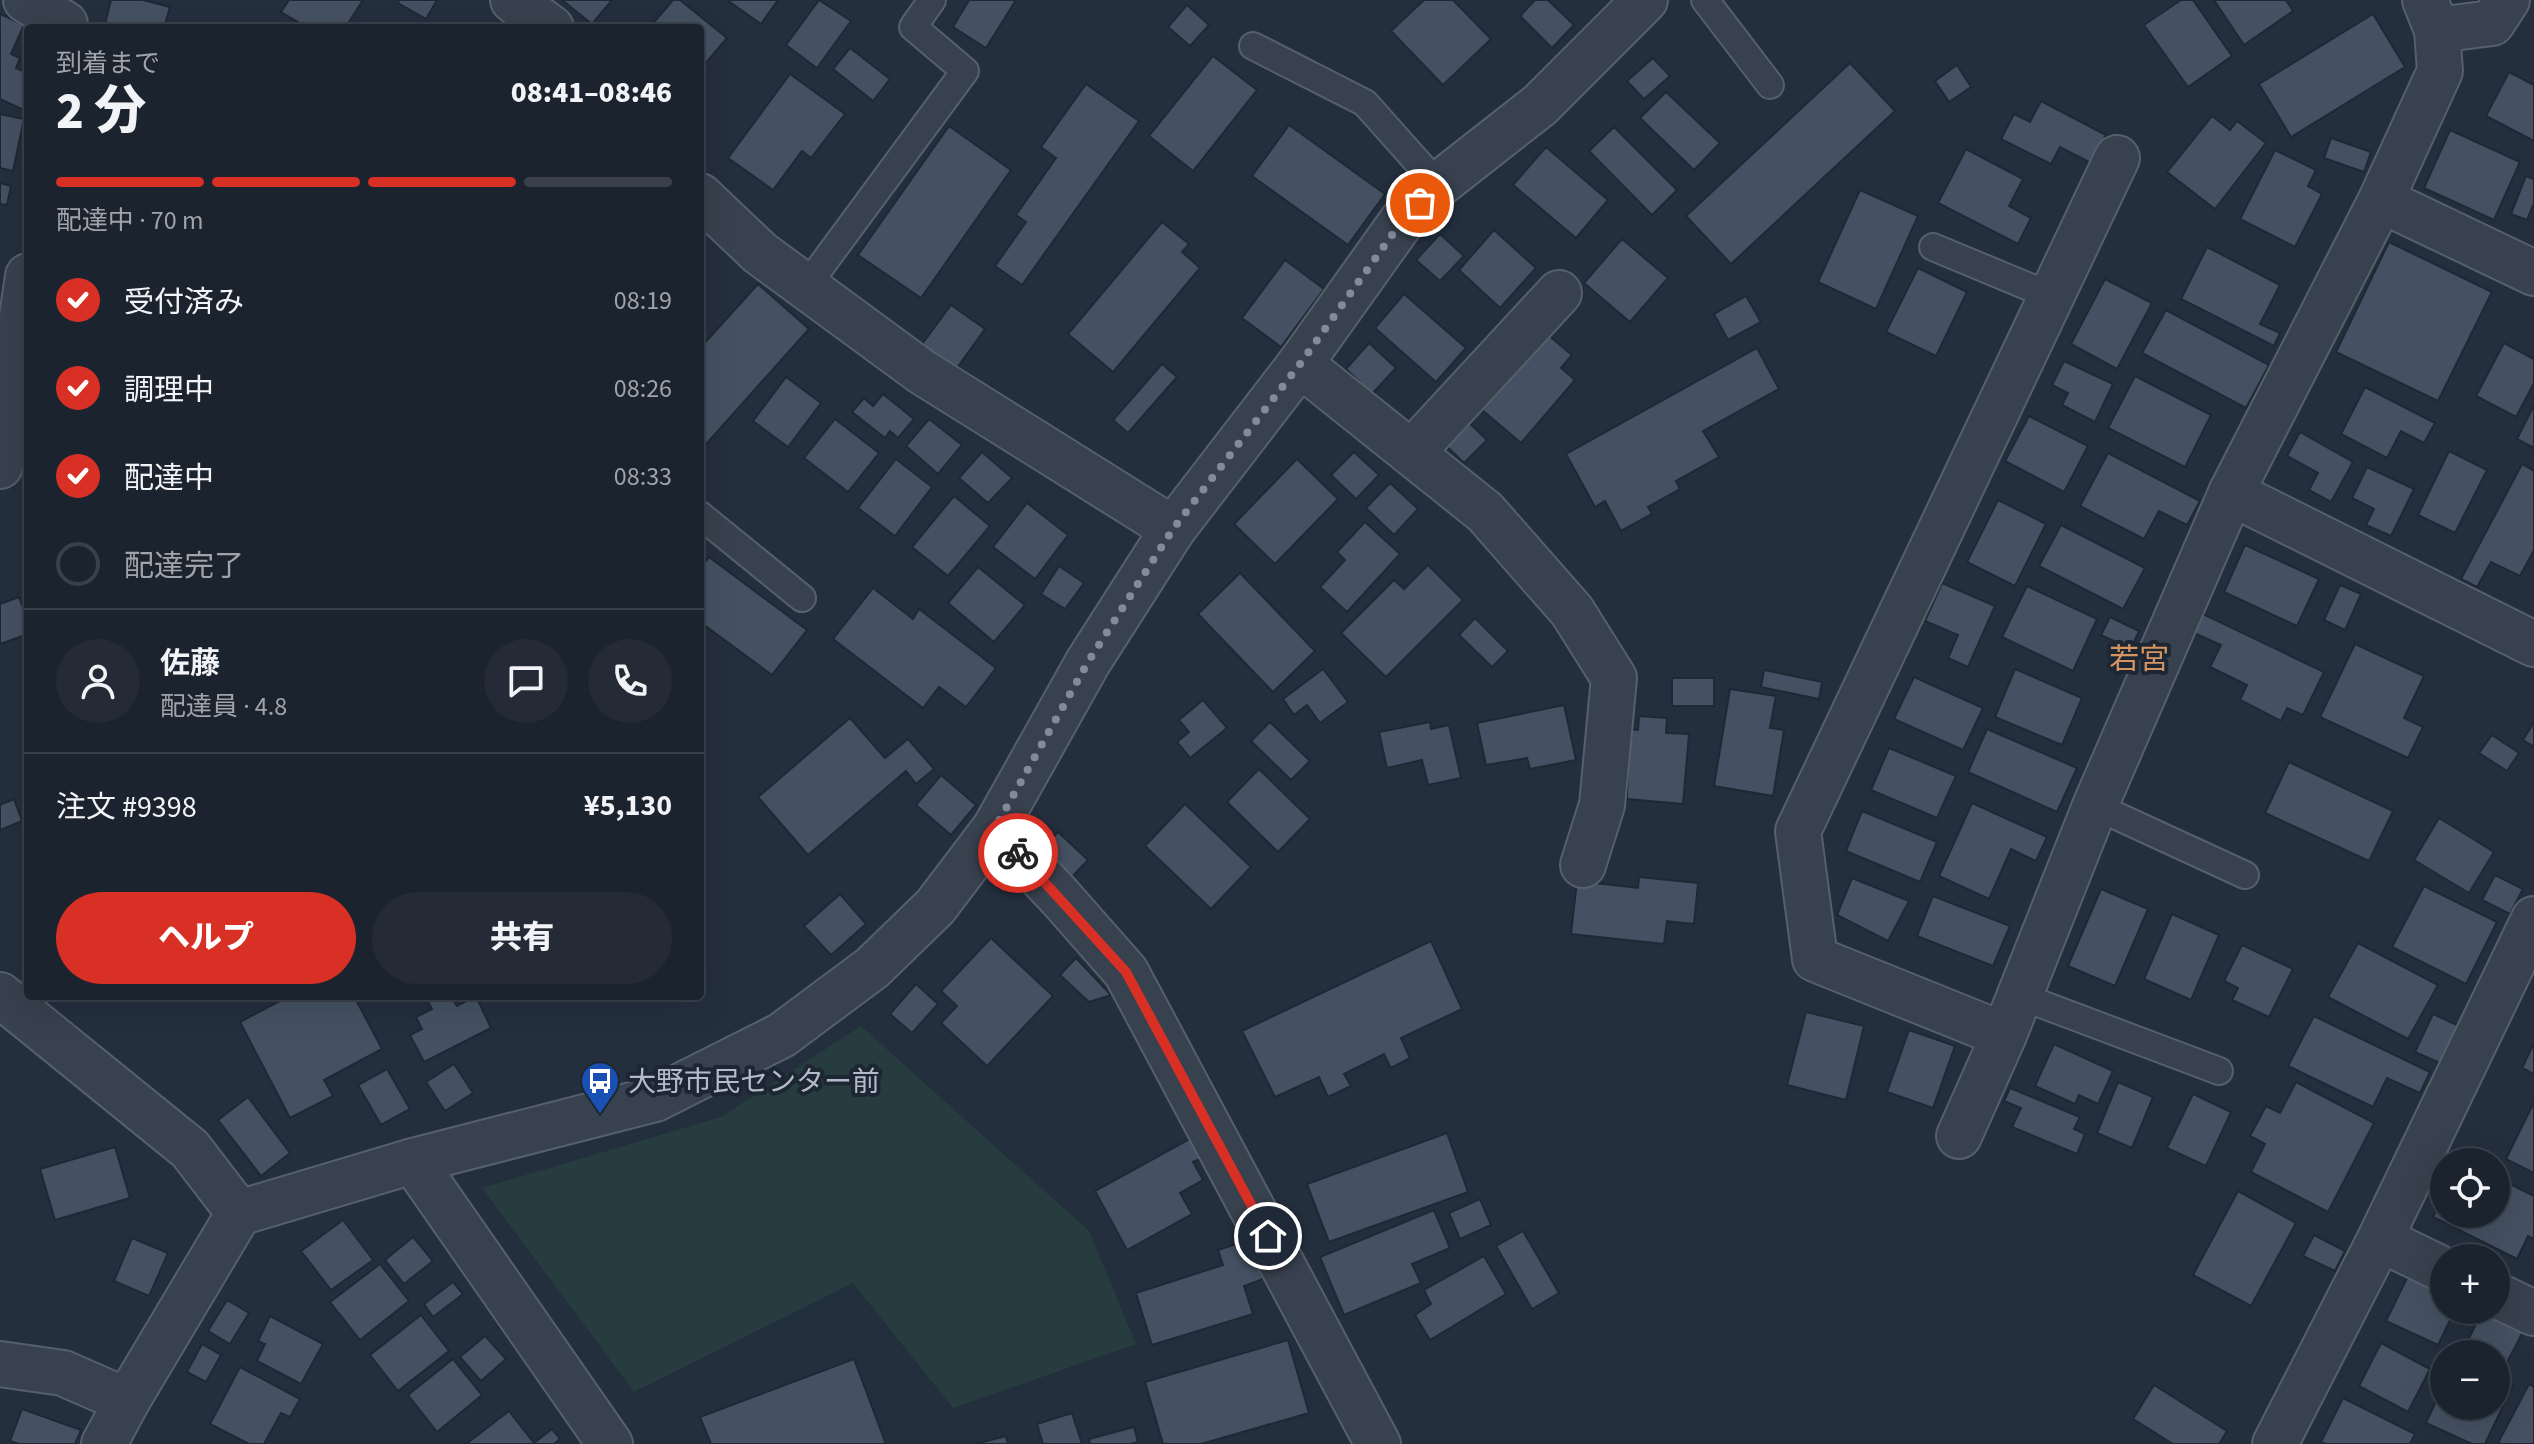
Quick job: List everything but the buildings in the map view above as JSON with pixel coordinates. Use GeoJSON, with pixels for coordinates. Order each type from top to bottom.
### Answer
{"type":"FeatureCollection","features":[{"type":"Feature","properties":{"kind":"street"},"geometry":{"type":"LineString","coordinates":[[26,0],[65,24]]}},
{"type":"Feature","properties":{"kind":"street"},"geometry":{"type":"LineString","coordinates":[[513,0],[546,24]]}},
{"type":"Feature","properties":{"kind":"street"},"geometry":{"type":"LineString","coordinates":[[104,1444],[239,1213],[413,1161],[655,1099],[782,1035],[872,968],[935,907],[995,828],[1088,662],[1173,529],[1300,364],[1402,221],[1438,185],[1540,105],[1645,0]]}},
{"type":"Feature","properties":{"kind":"street"},"geometry":{"type":"LineString","coordinates":[[1959,1136],[2012,1016],[2095,806],[2231,493],[2381,200],[2440,71],[2431,15],[2492,23],[2507,0]]}},
{"type":"Feature","properties":{"kind":"street"},"geometry":{"type":"LineString","coordinates":[[2012,1016],[1815,959],[1798,831],[2117,158]]}},
{"type":"Feature","properties":{"kind":"street"},"geometry":{"type":"LineString","coordinates":[[2381,200],[2534,273]]}},
{"type":"Feature","properties":{"kind":"street"},"geometry":{"type":"LineString","coordinates":[[705,212],[922,372],[1173,529]]}},
{"type":"Feature","properties":{"kind":"street"},"geometry":{"type":"LineString","coordinates":[[1412,452],[1559,293]]}},
{"type":"Feature","properties":{"kind":"street"},"geometry":{"type":"LineString","coordinates":[[0,466],[24,303]]}},
{"type":"Feature","properties":{"kind":"street"},"geometry":{"type":"LineString","coordinates":[[1300,364],[1485,512],[1572,611],[1614,678],[1602,805],[1583,865]]}},
{"type":"Feature","properties":{"kind":"street"},"geometry":{"type":"LineString","coordinates":[[2231,493],[2534,644]]}},
{"type":"Feature","properties":{"kind":"street"},"geometry":{"type":"LineString","coordinates":[[995,828],[1126,972],[1378,1444]]}},
{"type":"Feature","properties":{"kind":"street"},"geometry":{"type":"LineString","coordinates":[[2275,1444],[2524,968],[2534,919]]}},
{"type":"Feature","properties":{"kind":"street"},"geometry":{"type":"LineString","coordinates":[[0,995],[190,1149],[239,1213]]}},
{"type":"Feature","properties":{"kind":"street"},"geometry":{"type":"LineString","coordinates":[[413,1161],[610,1444]]}},
{"type":"Feature","properties":{"kind":"street"},"geometry":{"type":"LineString","coordinates":[[2380,1239],[2430,1263]]}},
{"type":"Feature","properties":{"kind":"street"},"geometry":{"type":"LineString","coordinates":[[2510,1302],[2534,1313]]}},
{"type":"Feature","properties":{"kind":"street"},"geometry":{"type":"LineString","coordinates":[[0,1364],[63,1373],[127,1401]]}},
{"type":"Feature","properties":{"kind":"lane"},"geometry":{"type":"LineString","coordinates":[[805,288],[965,71],[913,27],[932,0]]}},
{"type":"Feature","properties":{"kind":"lane"},"geometry":{"type":"LineString","coordinates":[[1705,0],[1770,85]]}},
{"type":"Feature","properties":{"kind":"lane"},"geometry":{"type":"LineString","coordinates":[[1253,46],[1365,103],[1438,185]]}},
{"type":"Feature","properties":{"kind":"lane"},"geometry":{"type":"LineString","coordinates":[[1933,247],[2051,296]]}},
{"type":"Feature","properties":{"kind":"lane"},"geometry":{"type":"LineString","coordinates":[[704,518],[802,598]]}},
{"type":"Feature","properties":{"kind":"lane"},"geometry":{"type":"LineString","coordinates":[[2095,806],[2245,875]]}},
{"type":"Feature","properties":{"kind":"lane"},"geometry":{"type":"LineString","coordinates":[[2012,1016],[2219,1071]]}},
{"type":"Feature","properties":{"kind":"green space"},"geometry":{"type":"Polygon","coordinates":[[[861,1026],[1089,1231],[1136,1344],[953,1408],[853,1283],[634,1392],[482,1188],[721,1117],[861,1026]]]}},
{"type":"Feature","properties":{"kind":"way so far"},"geometry":{"type":"LineString","coordinates":[[1018,853],[995,828],[1088,662],[1173,529],[1300,364],[1402,221],[1420,203]]}},
{"type":"Feature","properties":{"kind":"place","name":"大野市民センター前"},"geometry":{"type":"Point","coordinates":[600,1115]}},
{"type":"Feature","properties":{"kind":"district","name":"若宮"},"geometry":{"type":"Point","coordinates":[2139,659]}},
{"type":"Feature","properties":{"kind":"route"},"geometry":{"type":"LineString","coordinates":[[1018,853],[1126,972],[1268,1236]]}}]}
